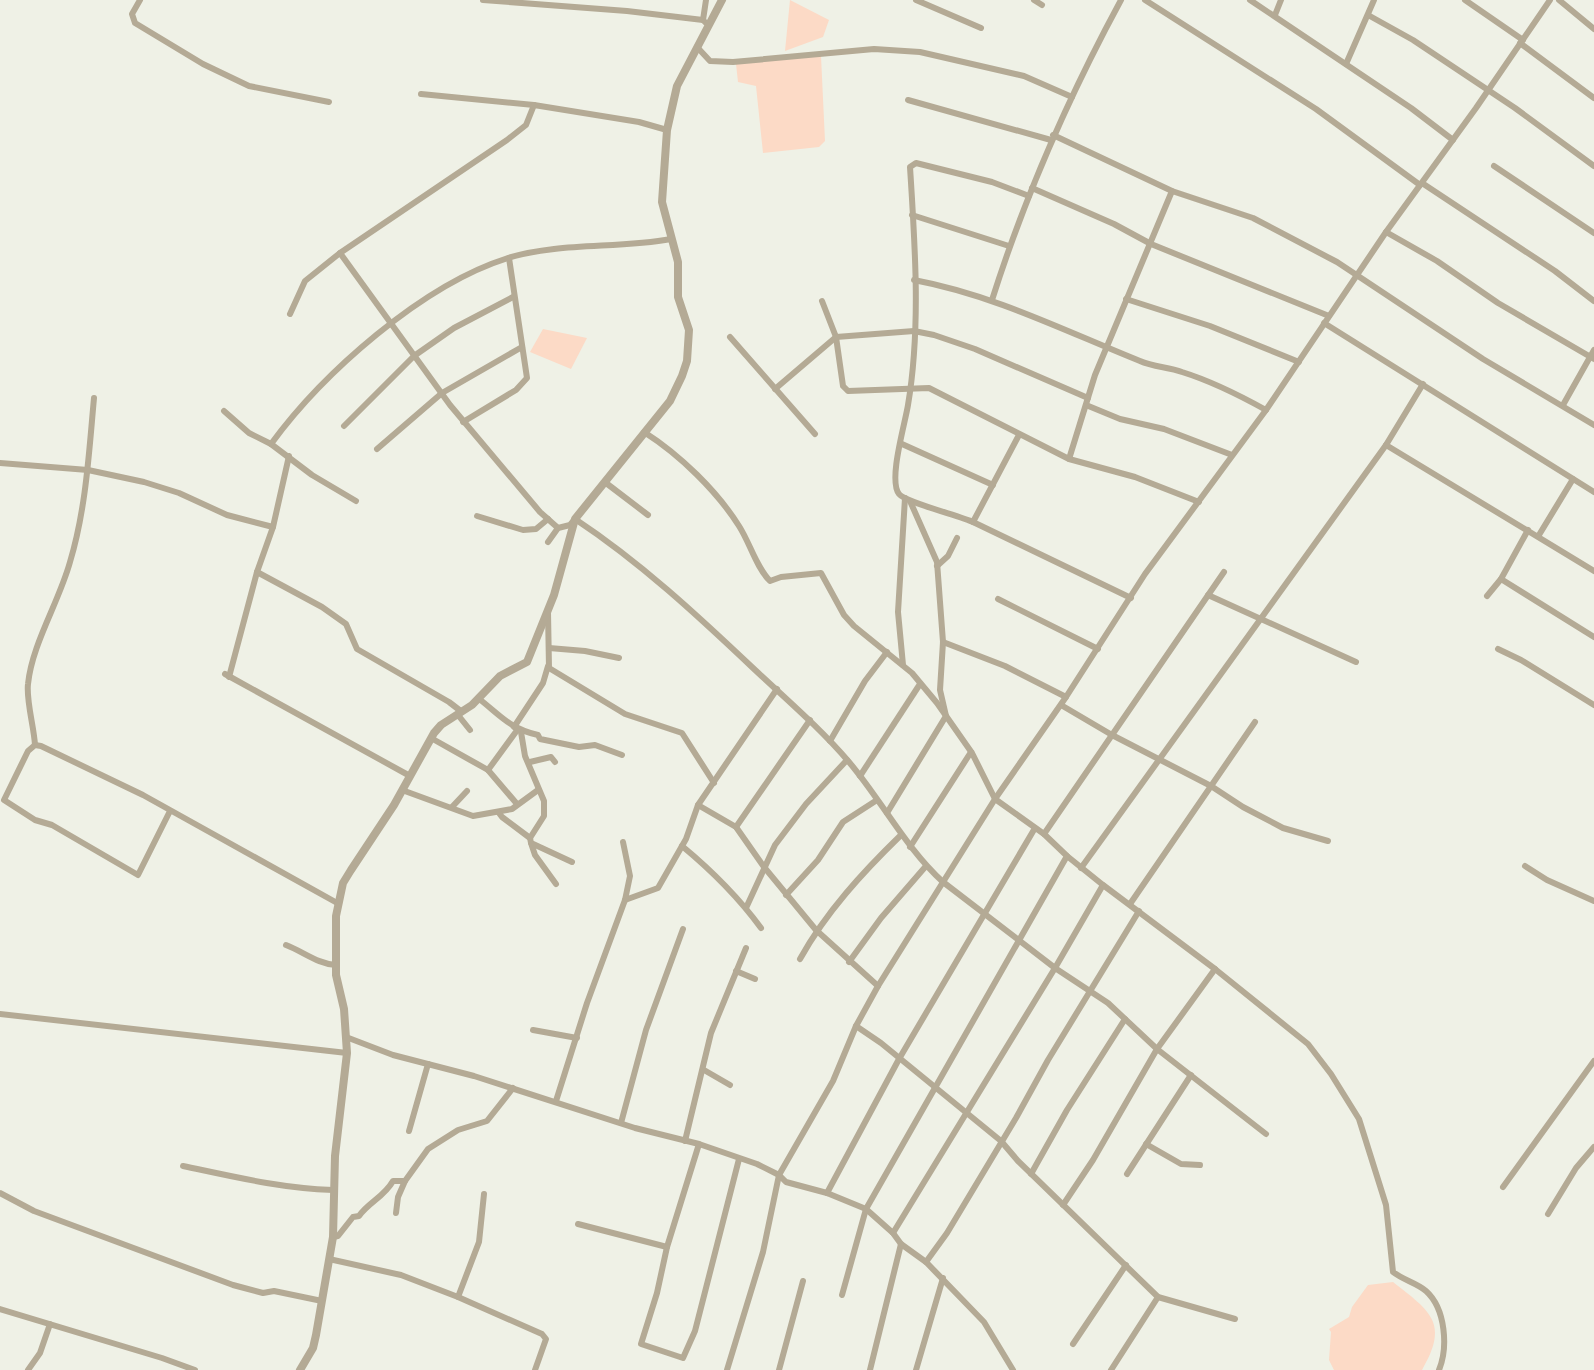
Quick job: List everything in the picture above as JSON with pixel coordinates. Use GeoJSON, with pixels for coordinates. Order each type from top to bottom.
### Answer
{"type":"FeatureCollection","features":[{"type":"Feature","properties":{"kind":"street"},"geometry":{"type":"LineString","coordinates":[[140,0],[132,14],[135,23],[203,64],[249,86],[329,102]]}},
{"type":"Feature","properties":{"kind":"street"},"geometry":{"type":"LineString","coordinates":[[483,0],[627,11],[706,23]]}},
{"type":"Feature","properties":{"kind":"street"},"geometry":{"type":"LineString","coordinates":[[706,0],[706,23]]}},
{"type":"Feature","properties":{"kind":"street"},"geometry":{"type":"LineString","coordinates":[[548,542],[558,528],[570,525],[606,483],[678,390],[689,348],[689,330],[678,297],[680,272],[662,202],[667,130],[677,86],[706,23],[722,0]]}},
{"type":"Feature","properties":{"kind":"street"},"geometry":{"type":"LineString","coordinates":[[916,0],[981,28]]}},
{"type":"Feature","properties":{"kind":"street"},"geometry":{"type":"LineString","coordinates":[[1034,0],[1042,5]]}},
{"type":"Feature","properties":{"kind":"street"},"geometry":{"type":"LineString","coordinates":[[992,300],[1009,246],[1052,137],[1121,0]]}},
{"type":"Feature","properties":{"kind":"street"},"geometry":{"type":"LineString","coordinates":[[1145,0],[1305,102],[1421,184],[1555,271],[1594,301]]}},
{"type":"Feature","properties":{"kind":"street"},"geometry":{"type":"LineString","coordinates":[[1250,0],[1411,108],[1453,140]]}},
{"type":"Feature","properties":{"kind":"street"},"geometry":{"type":"LineString","coordinates":[[1275,15],[1281,0]]}},
{"type":"Feature","properties":{"kind":"street"},"geometry":{"type":"LineString","coordinates":[[1346,64],[1374,0]]}},
{"type":"Feature","properties":{"kind":"street"},"geometry":{"type":"LineString","coordinates":[[1465,0],[1594,98]]}},
{"type":"Feature","properties":{"kind":"street"},"geometry":{"type":"LineString","coordinates":[[729,1370],[763,1252],[779,1175],[833,1081],[856,1026],[878,986],[995,799],[1061,705],[1170,537],[1266,410],[1386,232],[1550,0]]}},
{"type":"Feature","properties":{"kind":"street"},"geometry":{"type":"LineString","coordinates":[[1559,0],[1594,29]]}},
{"type":"Feature","properties":{"kind":"street"},"geometry":{"type":"LineString","coordinates":[[1368,15],[1404,34],[1594,166]]}},
{"type":"Feature","properties":{"kind":"street"},"geometry":{"type":"LineString","coordinates":[[697,47],[710,61],[733,62],[874,49],[920,52],[1024,76],[1072,97]]}},
{"type":"Feature","properties":{"kind":"street"},"geometry":{"type":"LineString","coordinates":[[421,94],[534,105],[639,122],[667,130]]}},
{"type":"Feature","properties":{"kind":"street"},"geometry":{"type":"LineString","coordinates":[[908,100],[1052,137],[1172,191],[1253,218],[1337,262],[1483,359],[1594,425]]}},
{"type":"Feature","properties":{"kind":"street"},"geometry":{"type":"LineString","coordinates":[[290,314],[305,281],[340,253],[507,140],[526,125],[534,105]]}},
{"type":"Feature","properties":{"kind":"street"},"geometry":{"type":"LineString","coordinates":[[1131,598],[973,522],[900,496],[895,485],[895,472],[911,387],[914,331],[910,167],[916,163],[1031,192],[1329,316]]}},
{"type":"Feature","properties":{"kind":"street"},"geometry":{"type":"LineString","coordinates":[[1494,166],[1594,233]]}},
{"type":"Feature","properties":{"kind":"street"},"geometry":{"type":"LineString","coordinates":[[1069,459],[1106,347],[1172,191]]}},
{"type":"Feature","properties":{"kind":"street"},"geometry":{"type":"LineString","coordinates":[[912,215],[1009,246]]}},
{"type":"Feature","properties":{"kind":"street"},"geometry":{"type":"LineString","coordinates":[[1386,232],[1437,261],[1507,308],[1593,355],[1563,405]]}},
{"type":"Feature","properties":{"kind":"street"},"geometry":{"type":"LineString","coordinates":[[271,444],[297,408],[355,353],[456,280],[509,258],[671,239]]}},
{"type":"Feature","properties":{"kind":"street"},"geometry":{"type":"LineString","coordinates":[[340,253],[463,422],[558,528]]}},
{"type":"Feature","properties":{"kind":"street"},"geometry":{"type":"LineString","coordinates":[[463,422],[524,383],[527,378],[509,258]]}},
{"type":"Feature","properties":{"kind":"street"},"geometry":{"type":"LineString","coordinates":[[914,280],[992,300],[1141,362],[1208,382],[1266,410]]}},
{"type":"Feature","properties":{"kind":"street"},"geometry":{"type":"LineString","coordinates":[[344,426],[414,356],[454,328],[513,297]]}},
{"type":"Feature","properties":{"kind":"street"},"geometry":{"type":"LineString","coordinates":[[1126,299],[1210,326],[1299,362]]}},
{"type":"Feature","properties":{"kind":"street"},"geometry":{"type":"LineString","coordinates":[[822,301],[836,337],[843,386],[848,391],[911,387],[939,391],[1069,459],[1135,477],[1199,502]]}},
{"type":"Feature","properties":{"kind":"street"},"geometry":{"type":"LineString","coordinates":[[1324,323],[1594,492]]}},
{"type":"Feature","properties":{"kind":"street"},"geometry":{"type":"LineString","coordinates":[[775,389],[836,337],[914,331],[975,349],[1120,419],[1164,429],[1232,455]]}},
{"type":"Feature","properties":{"kind":"street"},"geometry":{"type":"LineString","coordinates":[[730,337],[815,434]]}},
{"type":"Feature","properties":{"kind":"street"},"geometry":{"type":"LineString","coordinates":[[377,449],[442,393],[522,347]]}},
{"type":"Feature","properties":{"kind":"street"},"geometry":{"type":"LineString","coordinates":[[1081,868],[1386,445],[1423,384]]}},
{"type":"Feature","properties":{"kind":"street"},"geometry":{"type":"LineString","coordinates":[[35,745],[27,687],[32,660],[60,595],[72,557],[88,470],[94,398]]}},
{"type":"Feature","properties":{"kind":"street"},"geometry":{"type":"LineString","coordinates":[[224,411],[249,433],[271,444],[312,475],[356,501]]}},
{"type":"Feature","properties":{"kind":"street"},"geometry":{"type":"LineString","coordinates":[[644,432],[665,447],[705,485],[736,521],[770,581],[821,573],[844,615],[912,673],[946,716],[971,752],[995,799],[1044,834],[1081,868],[1308,1044],[1359,1119],[1386,1205],[1393,1272],[1428,1292],[1440,1317],[1444,1357],[1439,1370]]}},
{"type":"Feature","properties":{"kind":"street"},"geometry":{"type":"LineString","coordinates":[[973,522],[1019,435]]}},
{"type":"Feature","properties":{"kind":"street"},"geometry":{"type":"LineString","coordinates":[[902,444],[993,485]]}},
{"type":"Feature","properties":{"kind":"street"},"geometry":{"type":"LineString","coordinates":[[1386,445],[1594,571]]}},
{"type":"Feature","properties":{"kind":"street"},"geometry":{"type":"LineString","coordinates":[[289,456],[273,527],[227,676],[410,776]]}},
{"type":"Feature","properties":{"kind":"street"},"geometry":{"type":"LineString","coordinates":[[0,463],[88,470],[144,482],[179,493],[227,515],[273,527]]}},
{"type":"Feature","properties":{"kind":"street"},"geometry":{"type":"LineString","coordinates":[[1539,535],[1573,479]]}},
{"type":"Feature","properties":{"kind":"street"},"geometry":{"type":"LineString","coordinates":[[606,483],[648,515]]}},
{"type":"Feature","properties":{"kind":"street"},"geometry":{"type":"LineString","coordinates":[[887,813],[946,716],[940,690],[943,642],[937,566],[908,500]]}},
{"type":"Feature","properties":{"kind":"street"},"geometry":{"type":"LineString","coordinates":[[903,665],[898,612],[908,500]]}},
{"type":"Feature","properties":{"kind":"street"},"geometry":{"type":"LineString","coordinates":[[477,516],[523,530],[536,529],[548,519]]}},
{"type":"Feature","properties":{"kind":"street"},"geometry":{"type":"LineString","coordinates":[[488,770],[517,729],[543,683],[540,662],[548,611],[575,519]]}},
{"type":"Feature","properties":{"kind":"street"},"geometry":{"type":"LineString","coordinates":[[575,519],[608,541],[671,593],[810,720],[860,776],[910,847],[943,882],[1091,992],[1157,1049],[1266,1134]]}},
{"type":"Feature","properties":{"kind":"street"},"geometry":{"type":"LineString","coordinates":[[1487,596],[1501,579],[1528,530]]}},
{"type":"Feature","properties":{"kind":"street"},"geometry":{"type":"LineString","coordinates":[[937,566],[948,556],[957,538]]}},
{"type":"Feature","properties":{"kind":"street"},"geometry":{"type":"LineString","coordinates":[[257,572],[322,607],[346,624],[357,649],[449,702],[470,730]]}},
{"type":"Feature","properties":{"kind":"street"},"geometry":{"type":"LineString","coordinates":[[1044,834],[1224,572]]}},
{"type":"Feature","properties":{"kind":"street"},"geometry":{"type":"LineString","coordinates":[[1501,579],[1594,637]]}},
{"type":"Feature","properties":{"kind":"street"},"geometry":{"type":"LineString","coordinates":[[1208,595],[1356,662]]}},
{"type":"Feature","properties":{"kind":"street"},"geometry":{"type":"LineString","coordinates":[[998,599],[1098,649]]}},
{"type":"Feature","properties":{"kind":"street"},"geometry":{"type":"LineString","coordinates":[[300,1370],[313,1348],[333,1237],[333,1190],[347,1053],[344,1009],[336,975],[336,916],[343,883],[441,725],[460,714],[505,672],[540,662],[549,648],[548,611]]}},
{"type":"Feature","properties":{"kind":"street"},"geometry":{"type":"LineString","coordinates":[[943,642],[1005,666],[1066,697]]}},
{"type":"Feature","properties":{"kind":"street"},"geometry":{"type":"LineString","coordinates":[[549,648],[619,658]]}},
{"type":"Feature","properties":{"kind":"street"},"geometry":{"type":"LineString","coordinates":[[1498,649],[1594,705]]}},
{"type":"Feature","properties":{"kind":"street"},"geometry":{"type":"LineString","coordinates":[[830,741],[865,681],[887,652]]}},
{"type":"Feature","properties":{"kind":"street"},"geometry":{"type":"LineString","coordinates":[[540,662],[625,714],[682,733],[714,783]]}},
{"type":"Feature","properties":{"kind":"street"},"geometry":{"type":"LineString","coordinates":[[860,776],[920,684]]}},
{"type":"Feature","properties":{"kind":"street"},"geometry":{"type":"LineString","coordinates":[[625,900],[658,888],[682,846],[698,805],[777,689]]}},
{"type":"Feature","properties":{"kind":"street"},"geometry":{"type":"LineString","coordinates":[[478,698],[517,729],[566,746],[595,745],[622,755]]}},
{"type":"Feature","properties":{"kind":"street"},"geometry":{"type":"LineString","coordinates":[[1061,705],[1283,828],[1328,841]]}},
{"type":"Feature","properties":{"kind":"street"},"geometry":{"type":"LineString","coordinates":[[736,827],[810,720]]}},
{"type":"Feature","properties":{"kind":"street"},"geometry":{"type":"LineString","coordinates":[[1130,904],[1255,722]]}},
{"type":"Feature","properties":{"kind":"street"},"geometry":{"type":"LineString","coordinates":[[517,729],[544,801],[544,816],[530,840],[535,855],[556,884]]}},
{"type":"Feature","properties":{"kind":"street"},"geometry":{"type":"LineString","coordinates":[[431,738],[488,770],[517,804]]}},
{"type":"Feature","properties":{"kind":"street"},"geometry":{"type":"LineString","coordinates":[[35,745],[85,766],[232,842],[339,904]]}},
{"type":"Feature","properties":{"kind":"street"},"geometry":{"type":"LineString","coordinates":[[35,745],[28,751],[4,800],[138,875],[170,811]]}},
{"type":"Feature","properties":{"kind":"street"},"geometry":{"type":"LineString","coordinates":[[910,847],[971,752]]}},
{"type":"Feature","properties":{"kind":"street"},"geometry":{"type":"LineString","coordinates":[[530,762],[551,757],[555,762]]}},
{"type":"Feature","properties":{"kind":"street"},"geometry":{"type":"LineString","coordinates":[[746,908],[775,845],[806,804],[847,760]]}},
{"type":"Feature","properties":{"kind":"street"},"geometry":{"type":"LineString","coordinates":[[402,790],[473,816],[512,809],[538,790]]}},
{"type":"Feature","properties":{"kind":"street"},"geometry":{"type":"LineString","coordinates":[[452,807],[467,791]]}},
{"type":"Feature","properties":{"kind":"street"},"geometry":{"type":"LineString","coordinates":[[786,895],[818,860],[843,822],[877,800]]}},
{"type":"Feature","properties":{"kind":"street"},"geometry":{"type":"LineString","coordinates":[[698,805],[736,827],[764,867],[816,930],[878,986]]}},
{"type":"Feature","properties":{"kind":"street"},"geometry":{"type":"LineString","coordinates":[[499,813],[530,840],[572,862]]}},
{"type":"Feature","properties":{"kind":"street"},"geometry":{"type":"LineString","coordinates":[[827,1193],[899,1059],[1035,828]]}},
{"type":"Feature","properties":{"kind":"street"},"geometry":{"type":"LineString","coordinates":[[800,959],[816,930],[876,859],[901,835]]}},
{"type":"Feature","properties":{"kind":"street"},"geometry":{"type":"LineString","coordinates":[[556,1101],[625,900],[630,876],[623,842]]}},
{"type":"Feature","properties":{"kind":"street"},"geometry":{"type":"LineString","coordinates":[[682,846],[702,862],[761,928]]}},
{"type":"Feature","properties":{"kind":"street"},"geometry":{"type":"LineString","coordinates":[[842,1295],[866,1209],[1067,856]]}},
{"type":"Feature","properties":{"kind":"street"},"geometry":{"type":"LineString","coordinates":[[849,962],[881,918],[926,866]]}},
{"type":"Feature","properties":{"kind":"street"},"geometry":{"type":"LineString","coordinates":[[1525,866],[1547,880],[1594,901]]}},
{"type":"Feature","properties":{"kind":"street"},"geometry":{"type":"LineString","coordinates":[[893,1233],[1103,885]]}},
{"type":"Feature","properties":{"kind":"street"},"geometry":{"type":"LineString","coordinates":[[926,1262],[947,1233],[1139,911]]}},
{"type":"Feature","properties":{"kind":"street"},"geometry":{"type":"LineString","coordinates":[[621,1123],[646,1030],[683,929]]}},
{"type":"Feature","properties":{"kind":"street"},"geometry":{"type":"LineString","coordinates":[[286,945],[309,955],[321,965],[336,965]]}},
{"type":"Feature","properties":{"kind":"street"},"geometry":{"type":"LineString","coordinates":[[685,1141],[711,1033],[746,948]]}},
{"type":"Feature","properties":{"kind":"street"},"geometry":{"type":"LineString","coordinates":[[1063,1205],[1093,1160],[1157,1049],[1215,969]]}},
{"type":"Feature","properties":{"kind":"street"},"geometry":{"type":"LineString","coordinates":[[736,971],[755,979]]}},
{"type":"Feature","properties":{"kind":"street"},"geometry":{"type":"LineString","coordinates":[[0,1014],[347,1053]]}},
{"type":"Feature","properties":{"kind":"street"},"geometry":{"type":"LineString","coordinates":[[1031,1174],[1067,1110],[1125,1019]]}},
{"type":"Feature","properties":{"kind":"street"},"geometry":{"type":"LineString","coordinates":[[856,1026],[1001,1141],[1158,1297],[1235,1319]]}},
{"type":"Feature","properties":{"kind":"street"},"geometry":{"type":"LineString","coordinates":[[533,1030],[577,1038]]}},
{"type":"Feature","properties":{"kind":"street"},"geometry":{"type":"LineString","coordinates":[[346,1037],[393,1055],[699,1144],[779,1175],[786,1182],[827,1193],[866,1209],[901,1244],[943,1278],[984,1322],[1013,1370]]}},
{"type":"Feature","properties":{"kind":"street"},"geometry":{"type":"LineString","coordinates":[[1503,1187],[1594,1061]]}},
{"type":"Feature","properties":{"kind":"street"},"geometry":{"type":"LineString","coordinates":[[409,1131],[428,1064]]}},
{"type":"Feature","properties":{"kind":"street"},"geometry":{"type":"LineString","coordinates":[[704,1070],[730,1085]]}},
{"type":"Feature","properties":{"kind":"street"},"geometry":{"type":"LineString","coordinates":[[1127,1174],[1191,1075]]}},
{"type":"Feature","properties":{"kind":"street"},"geometry":{"type":"LineString","coordinates":[[396,1213],[398,1197],[405,1181],[428,1149],[458,1130],[487,1121],[513,1088]]}},
{"type":"Feature","properties":{"kind":"street"},"geometry":{"type":"LineString","coordinates":[[699,1144],[641,1344],[683,1358],[695,1331],[739,1159]]}},
{"type":"Feature","properties":{"kind":"street"},"geometry":{"type":"LineString","coordinates":[[1146,1144],[1181,1164],[1200,1165]]}},
{"type":"Feature","properties":{"kind":"street"},"geometry":{"type":"LineString","coordinates":[[1548,1214],[1576,1168],[1594,1147]]}},
{"type":"Feature","properties":{"kind":"street"},"geometry":{"type":"LineString","coordinates":[[183,1166],[251,1182],[333,1190]]}},
{"type":"Feature","properties":{"kind":"street"},"geometry":{"type":"LineString","coordinates":[[333,1237],[338,1236],[365,1207],[386,1193],[393,1181],[405,1181]]}},
{"type":"Feature","properties":{"kind":"street"},"geometry":{"type":"LineString","coordinates":[[0,1193],[34,1211],[233,1285],[263,1293],[274,1291],[322,1301]]}},
{"type":"Feature","properties":{"kind":"street"},"geometry":{"type":"LineString","coordinates":[[458,1297],[479,1242],[484,1194]]}},
{"type":"Feature","properties":{"kind":"street"},"geometry":{"type":"LineString","coordinates":[[578,1224],[667,1247]]}},
{"type":"Feature","properties":{"kind":"street"},"geometry":{"type":"LineString","coordinates":[[870,1370],[901,1244]]}},
{"type":"Feature","properties":{"kind":"street"},"geometry":{"type":"LineString","coordinates":[[329,1259],[401,1275],[542,1334],[546,1339],[545,1347],[535,1370]]}},
{"type":"Feature","properties":{"kind":"street"},"geometry":{"type":"LineString","coordinates":[[1073,1344],[1126,1265]]}},
{"type":"Feature","properties":{"kind":"street"},"geometry":{"type":"LineString","coordinates":[[916,1370],[943,1278]]}},
{"type":"Feature","properties":{"kind":"street"},"geometry":{"type":"LineString","coordinates":[[779,1370],[803,1281]]}},
{"type":"Feature","properties":{"kind":"street"},"geometry":{"type":"LineString","coordinates":[[1111,1370],[1158,1297]]}},
{"type":"Feature","properties":{"kind":"street"},"geometry":{"type":"LineString","coordinates":[[0,1309],[195,1370]]}},
{"type":"Feature","properties":{"kind":"street"},"geometry":{"type":"LineString","coordinates":[[28,1370],[40,1353],[50,1324]]}},
{"type":"Feature","properties":{"kind":"shaded area"},"geometry":{"type":"Polygon","coordinates":[[[790,0],[829,20],[823,37],[785,51],[790,0]]]}},
{"type":"Feature","properties":{"kind":"shaded area"},"geometry":{"type":"Polygon","coordinates":[[[821,56],[825,141],[819,147],[763,153],[756,86],[738,82],[736,64],[821,56]]]}},
{"type":"Feature","properties":{"kind":"shaded area"},"geometry":{"type":"Polygon","coordinates":[[[543,329],[587,338],[571,369],[530,352],[543,329]]]}},
{"type":"Feature","properties":{"kind":"shaded area"},"geometry":{"type":"Polygon","coordinates":[[[1393,1282],[1417,1301],[1432,1319],[1434,1340],[1422,1370],[1334,1370],[1329,1360],[1329,1329],[1349,1317],[1352,1307],[1368,1285],[1393,1282]]]}}]}
